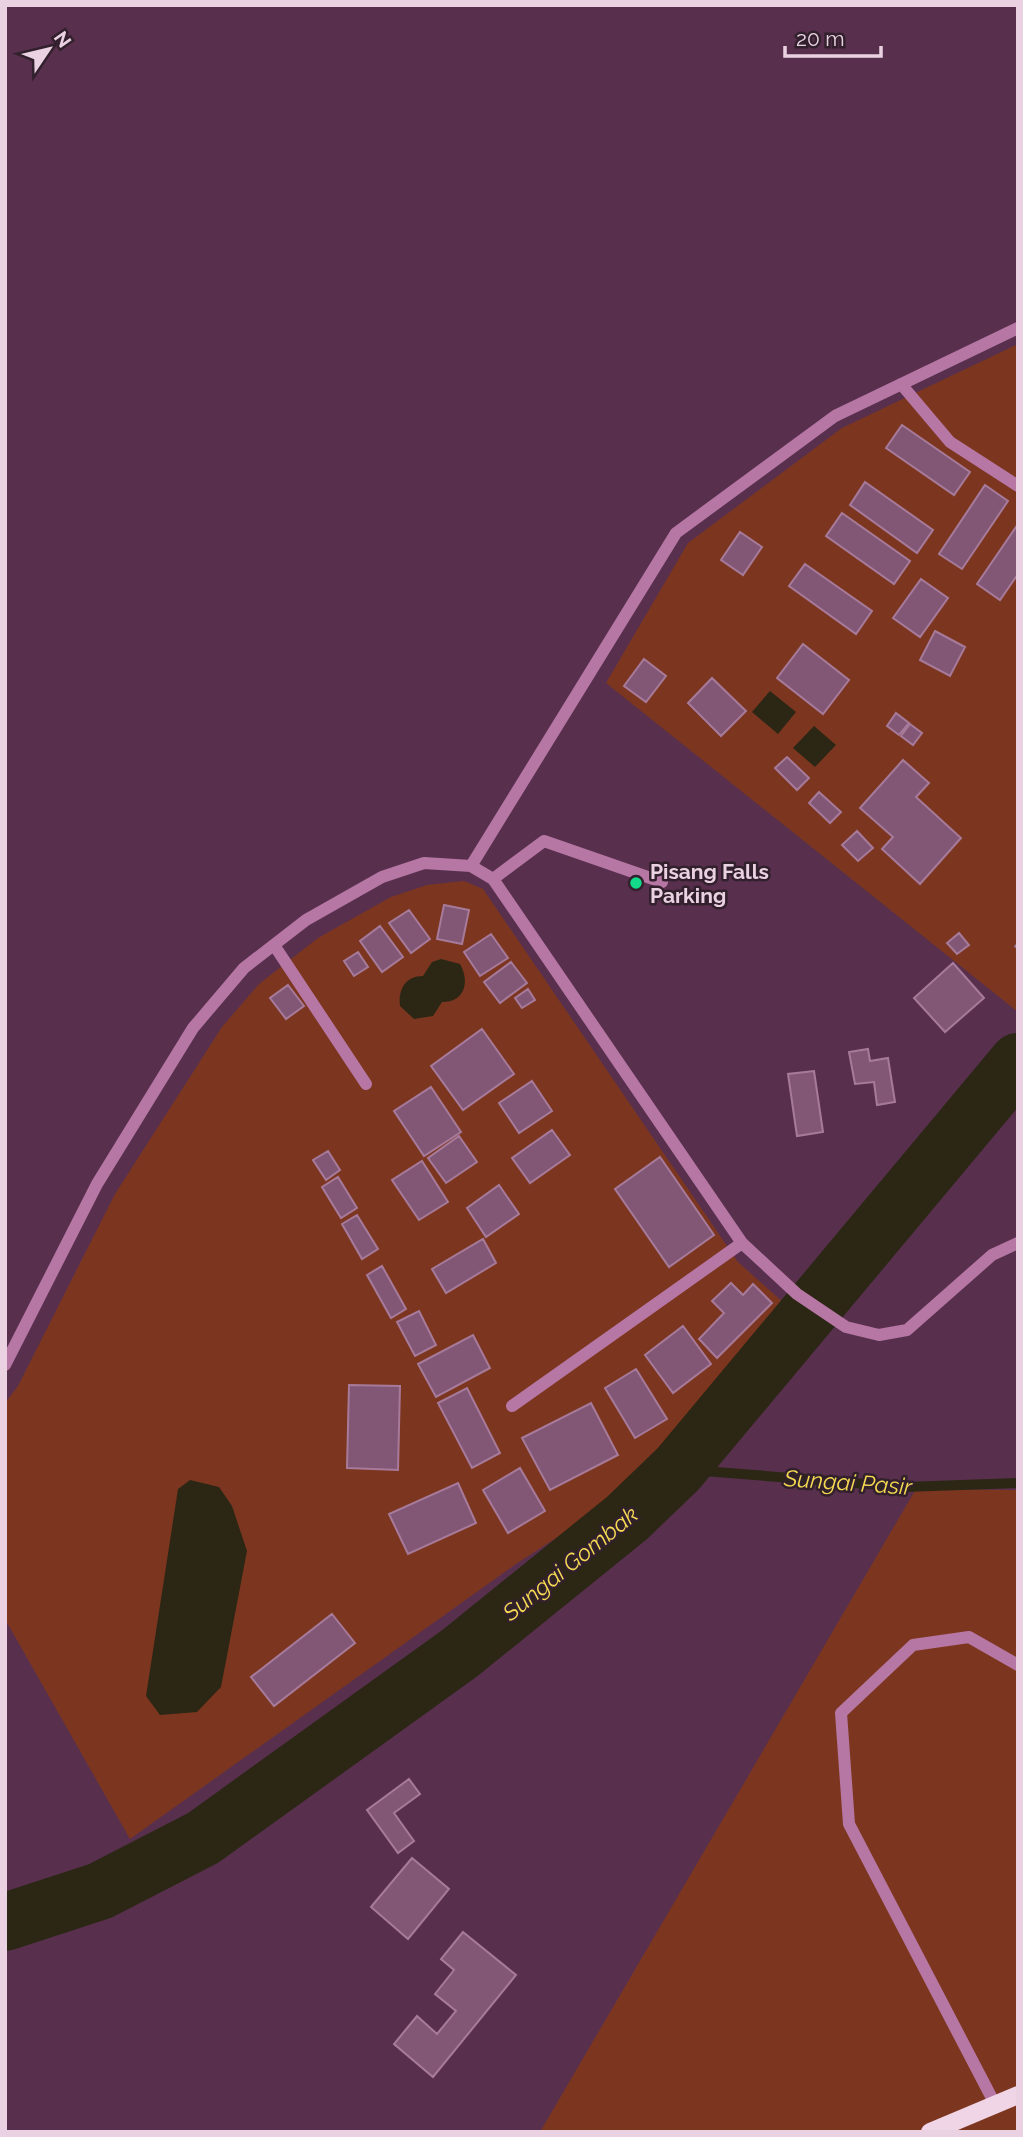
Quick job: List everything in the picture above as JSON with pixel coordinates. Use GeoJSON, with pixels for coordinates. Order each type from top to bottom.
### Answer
{"type":"FeatureCollection","features":[{"type":"Feature","properties":{"kind":"main road"},"geometry":{"type":"LineString","coordinates":[[930,2132],[1018,2095]]}},
{"type":"Feature","properties":{"kind":"street"},"geometry":{"type":"LineString","coordinates":[[471,866],[676,533],[835,416],[1018,328]]}},
{"type":"Feature","properties":{"kind":"street"},"geometry":{"type":"LineString","coordinates":[[901,384],[950,442],[1018,486]]}},
{"type":"Feature","properties":{"kind":"street"},"geometry":{"type":"LineString","coordinates":[[493,879],[544,841],[662,882]]}},
{"type":"Feature","properties":{"kind":"street"},"geometry":{"type":"LineString","coordinates":[[5,1364],[96,1184],[193,1028],[244,968],[306,920],[382,877],[424,863],[471,866],[493,879],[742,1243],[797,1294],[846,1327],[879,1335],[907,1330],[992,1255],[1018,1243]]}},
{"type":"Feature","properties":{"kind":"street"},"geometry":{"type":"LineString","coordinates":[[274,946],[366,1084]]}},
{"type":"Feature","properties":{"kind":"street"},"geometry":{"type":"LineString","coordinates":[[512,1406],[742,1243]]}},
{"type":"Feature","properties":{"kind":"street"},"geometry":{"type":"LineString","coordinates":[[996,2106],[849,1824],[841,1713],[913,1645],[970,1637],[1018,1665]]}},
{"type":"Feature","properties":{"kind":"shaded area"},"geometry":{"type":"Polygon","coordinates":[[[1018,344],[1018,1012],[606,683],[688,543],[842,428],[1018,344]]]}},
{"type":"Feature","properties":{"kind":"shaded area"},"geometry":{"type":"Polygon","coordinates":[[[770,691],[796,712],[778,734],[752,712],[770,691]]]}},
{"type":"Feature","properties":{"kind":"shaded area"},"geometry":{"type":"Polygon","coordinates":[[[814,726],[836,745],[815,767],[793,748],[814,726]]]}},
{"type":"Feature","properties":{"kind":"shaded area"},"geometry":{"type":"Polygon","coordinates":[[[464,881],[483,889],[738,1262],[785,1304],[662,1454],[613,1501],[516,1564],[130,1839],[5,1619],[5,1403],[18,1386],[115,1194],[222,1027],[259,984],[318,938],[391,897],[427,885],[464,881]]]}},
{"type":"Feature","properties":{"kind":"shaded area"},"geometry":{"type":"Polygon","coordinates":[[[441,959],[460,964],[465,977],[463,990],[456,999],[442,1002],[433,1016],[414,1019],[400,1006],[402,989],[407,981],[423,976],[432,962],[441,959]]]}},
{"type":"Feature","properties":{"kind":"shaded area"},"geometry":{"type":"Polygon","coordinates":[[[190,1480],[219,1487],[232,1506],[247,1551],[221,1687],[197,1712],[160,1715],[146,1696],[178,1489],[190,1480]]]}},
{"type":"Feature","properties":{"kind":"shaded area"},"geometry":{"type":"Polygon","coordinates":[[[916,1489],[1018,1490],[1018,2132],[540,2132],[916,1489]]]}},
{"type":"Feature","properties":{"kind":"building"},"geometry":{"type":"Polygon","coordinates":[[[902,425],[970,472],[954,495],[886,448],[902,425]]]}},
{"type":"Feature","properties":{"kind":"building"},"geometry":{"type":"Polygon","coordinates":[[[865,482],[933,530],[917,553],[850,505],[865,482]]]}},
{"type":"Feature","properties":{"kind":"building"},"geometry":{"type":"Polygon","coordinates":[[[985,485],[1008,501],[962,569],[939,554],[985,485]]]}},
{"type":"Feature","properties":{"kind":"building"},"geometry":{"type":"Polygon","coordinates":[[[842,513],[910,561],[894,584],[826,536],[842,513]]]}},
{"type":"Feature","properties":{"kind":"building"},"geometry":{"type":"Polygon","coordinates":[[[1018,524],[1018,574],[1000,600],[977,584],[1018,524]]]}},
{"type":"Feature","properties":{"kind":"building"},"geometry":{"type":"Polygon","coordinates":[[[740,532],[762,547],[743,575],[721,560],[740,532]]]}},
{"type":"Feature","properties":{"kind":"building"},"geometry":{"type":"Polygon","coordinates":[[[805,564],[872,611],[856,634],[789,586],[805,564]]]}},
{"type":"Feature","properties":{"kind":"building"},"geometry":{"type":"Polygon","coordinates":[[[921,579],[948,598],[920,637],[893,618],[921,579]]]}},
{"type":"Feature","properties":{"kind":"building"},"geometry":{"type":"Polygon","coordinates":[[[935,631],[965,647],[950,676],[920,660],[935,631]]]}},
{"type":"Feature","properties":{"kind":"building"},"geometry":{"type":"Polygon","coordinates":[[[803,644],[849,680],[823,714],[777,678],[803,644]]]}},
{"type":"Feature","properties":{"kind":"building"},"geometry":{"type":"Polygon","coordinates":[[[644,659],[666,676],[646,702],[624,686],[644,659]]]}},
{"type":"Feature","properties":{"kind":"building"},"geometry":{"type":"Polygon","coordinates":[[[712,678],[746,711],[721,736],[688,703],[712,678]]]}},
{"type":"Feature","properties":{"kind":"building"},"geometry":{"type":"Polygon","coordinates":[[[896,713],[909,723],[899,735],[887,726],[896,713]]]}},
{"type":"Feature","properties":{"kind":"building"},"geometry":{"type":"Polygon","coordinates":[[[910,724],[922,733],[913,745],[901,736],[910,724]]]}},
{"type":"Feature","properties":{"kind":"building"},"geometry":{"type":"Polygon","coordinates":[[[787,757],[809,778],[797,790],[775,768],[787,757]]]}},
{"type":"Feature","properties":{"kind":"building"},"geometry":{"type":"Polygon","coordinates":[[[903,760],[929,783],[916,797],[961,838],[920,884],[882,849],[893,837],[860,808],[903,760]]]}},
{"type":"Feature","properties":{"kind":"building"},"geometry":{"type":"Polygon","coordinates":[[[819,792],[841,812],[830,823],[809,803],[819,792]]]}},
{"type":"Feature","properties":{"kind":"building"},"geometry":{"type":"Polygon","coordinates":[[[857,831],[873,848],[858,861],[842,845],[857,831]]]}},
{"type":"Feature","properties":{"kind":"building"},"geometry":{"type":"Polygon","coordinates":[[[444,905],[469,910],[462,944],[437,939],[444,905]]]}},
{"type":"Feature","properties":{"kind":"building"},"geometry":{"type":"Polygon","coordinates":[[[409,910],[430,939],[411,953],[389,923],[409,910]]]}},
{"type":"Feature","properties":{"kind":"building"},"geometry":{"type":"Polygon","coordinates":[[[380,926],[403,957],[382,972],[360,941],[380,926]]]}},
{"type":"Feature","properties":{"kind":"building"},"geometry":{"type":"Polygon","coordinates":[[[959,933],[969,945],[957,954],[947,943],[959,933]]]}},
{"type":"Feature","properties":{"kind":"building"},"geometry":{"type":"Polygon","coordinates":[[[491,934],[508,958],[480,976],[464,952],[491,934]]]}},
{"type":"Feature","properties":{"kind":"building"},"geometry":{"type":"Polygon","coordinates":[[[358,952],[368,967],[354,976],[344,961],[358,952]]]}},
{"type":"Feature","properties":{"kind":"building"},"geometry":{"type":"Polygon","coordinates":[[[511,962],[527,983],[500,1003],[484,982],[511,962]]]}},
{"type":"Feature","properties":{"kind":"building"},"geometry":{"type":"Polygon","coordinates":[[[953,963],[984,998],[945,1032],[914,998],[953,963]]]}},
{"type":"Feature","properties":{"kind":"building"},"geometry":{"type":"Polygon","coordinates":[[[288,985],[304,1006],[286,1019],[270,998],[288,985]]]}},
{"type":"Feature","properties":{"kind":"building"},"geometry":{"type":"Polygon","coordinates":[[[528,989],[535,1000],[522,1008],[515,998],[528,989]]]}},
{"type":"Feature","properties":{"kind":"building"},"geometry":{"type":"Polygon","coordinates":[[[482,1029],[514,1074],[463,1110],[431,1066],[482,1029]]]}},
{"type":"Feature","properties":{"kind":"building"},"geometry":{"type":"Polygon","coordinates":[[[868,1049],[870,1061],[888,1058],[895,1102],[877,1105],[874,1082],[855,1084],[849,1052],[868,1049]]]}},
{"type":"Feature","properties":{"kind":"building"},"geometry":{"type":"Polygon","coordinates":[[[814,1071],[823,1132],[797,1136],[788,1074],[814,1071]]]}},
{"type":"Feature","properties":{"kind":"building"},"geometry":{"type":"Polygon","coordinates":[[[532,1081],[552,1111],[519,1133],[499,1103],[532,1081]]]}},
{"type":"Feature","properties":{"kind":"building"},"geometry":{"type":"Polygon","coordinates":[[[431,1087],[461,1132],[424,1156],[394,1111],[431,1087]]]}},
{"type":"Feature","properties":{"kind":"building"},"geometry":{"type":"Polygon","coordinates":[[[552,1130],[570,1155],[530,1183],[512,1158],[552,1130]]]}},
{"type":"Feature","properties":{"kind":"building"},"geometry":{"type":"Polygon","coordinates":[[[459,1136],[477,1162],[446,1183],[428,1158],[459,1136]]]}},
{"type":"Feature","properties":{"kind":"building"},"geometry":{"type":"Polygon","coordinates":[[[328,1151],[340,1170],[326,1180],[313,1160],[328,1151]]]}},
{"type":"Feature","properties":{"kind":"building"},"geometry":{"type":"Polygon","coordinates":[[[660,1157],[714,1235],[669,1267],[615,1189],[660,1157]]]}},
{"type":"Feature","properties":{"kind":"building"},"geometry":{"type":"Polygon","coordinates":[[[422,1161],[448,1202],[419,1220],[392,1180],[422,1161]]]}},
{"type":"Feature","properties":{"kind":"building"},"geometry":{"type":"Polygon","coordinates":[[[338,1177],[357,1208],[341,1218],[322,1187],[338,1177]]]}},
{"type":"Feature","properties":{"kind":"building"},"geometry":{"type":"Polygon","coordinates":[[[499,1185],[519,1214],[486,1237],[467,1208],[499,1185]]]}},
{"type":"Feature","properties":{"kind":"building"},"geometry":{"type":"Polygon","coordinates":[[[357,1215],[378,1249],[362,1259],[342,1224],[357,1215]]]}},
{"type":"Feature","properties":{"kind":"building"},"geometry":{"type":"Polygon","coordinates":[[[483,1239],[496,1263],[446,1293],[432,1269],[483,1239]]]}},
{"type":"Feature","properties":{"kind":"building"},"geometry":{"type":"Polygon","coordinates":[[[382,1266],[406,1309],[391,1318],[367,1275],[382,1266]]]}},
{"type":"Feature","properties":{"kind":"building"},"geometry":{"type":"Polygon","coordinates":[[[731,1283],[743,1295],[753,1284],[772,1303],[717,1358],[699,1339],[724,1313],[712,1301],[731,1283]]]}},
{"type":"Feature","properties":{"kind":"building"},"geometry":{"type":"Polygon","coordinates":[[[419,1311],[436,1345],[415,1356],[397,1322],[419,1311]]]}},
{"type":"Feature","properties":{"kind":"building"},"geometry":{"type":"Polygon","coordinates":[[[683,1326],[711,1364],[673,1393],[645,1355],[683,1326]]]}},
{"type":"Feature","properties":{"kind":"building"},"geometry":{"type":"Polygon","coordinates":[[[473,1335],[490,1368],[436,1397],[418,1364],[473,1335]]]}},
{"type":"Feature","properties":{"kind":"building"},"geometry":{"type":"Polygon","coordinates":[[[636,1369],[667,1419],[635,1438],[605,1388],[636,1369]]]}},
{"type":"Feature","properties":{"kind":"building"},"geometry":{"type":"Polygon","coordinates":[[[349,1385],[400,1386],[398,1470],[347,1468],[349,1385]]]}},
{"type":"Feature","properties":{"kind":"building"},"geometry":{"type":"Polygon","coordinates":[[[467,1388],[500,1453],[472,1468],[438,1403],[467,1388]]]}},
{"type":"Feature","properties":{"kind":"building"},"geometry":{"type":"Polygon","coordinates":[[[591,1403],[618,1455],[550,1490],[522,1438],[591,1403]]]}},
{"type":"Feature","properties":{"kind":"building"},"geometry":{"type":"Polygon","coordinates":[[[520,1468],[545,1511],[508,1533],[483,1490],[520,1468]]]}},
{"type":"Feature","properties":{"kind":"building"},"geometry":{"type":"Polygon","coordinates":[[[458,1483],[476,1523],[408,1554],[389,1514],[458,1483]]]}},
{"type":"Feature","properties":{"kind":"building"},"geometry":{"type":"Polygon","coordinates":[[[332,1614],[355,1643],[274,1706],[251,1677],[332,1614]]]}},
{"type":"Feature","properties":{"kind":"building"},"geometry":{"type":"Polygon","coordinates":[[[409,1779],[420,1794],[394,1813],[414,1841],[398,1853],[367,1810],[409,1779]]]}},
{"type":"Feature","properties":{"kind":"building"},"geometry":{"type":"Polygon","coordinates":[[[412,1858],[449,1889],[408,1939],[371,1907],[412,1858]]]}},
{"type":"Feature","properties":{"kind":"building"},"geometry":{"type":"Polygon","coordinates":[[[463,1932],[516,1975],[433,2077],[394,2044],[417,2016],[437,2034],[456,2011],[435,1994],[454,1970],[441,1959],[463,1932]]]}},
{"type":"Feature","properties":{"kind":"waterway","name":"Sungai Gombak"},"geometry":{"type":"LineString","coordinates":[[5,1922],[100,1891],[203,1838],[460,1653],[627,1518],[678,1469],[1018,1062]]}},
{"type":"Feature","properties":{"kind":"waterway","name":"Sungai Pasir"},"geometry":{"type":"LineString","coordinates":[[678,1469],[905,1487],[1018,1483]]}},
{"type":"Feature","properties":{"kind":"place","name":"Pisang Falls Parking"},"geometry":{"type":"Point","coordinates":[636,883]}}]}
